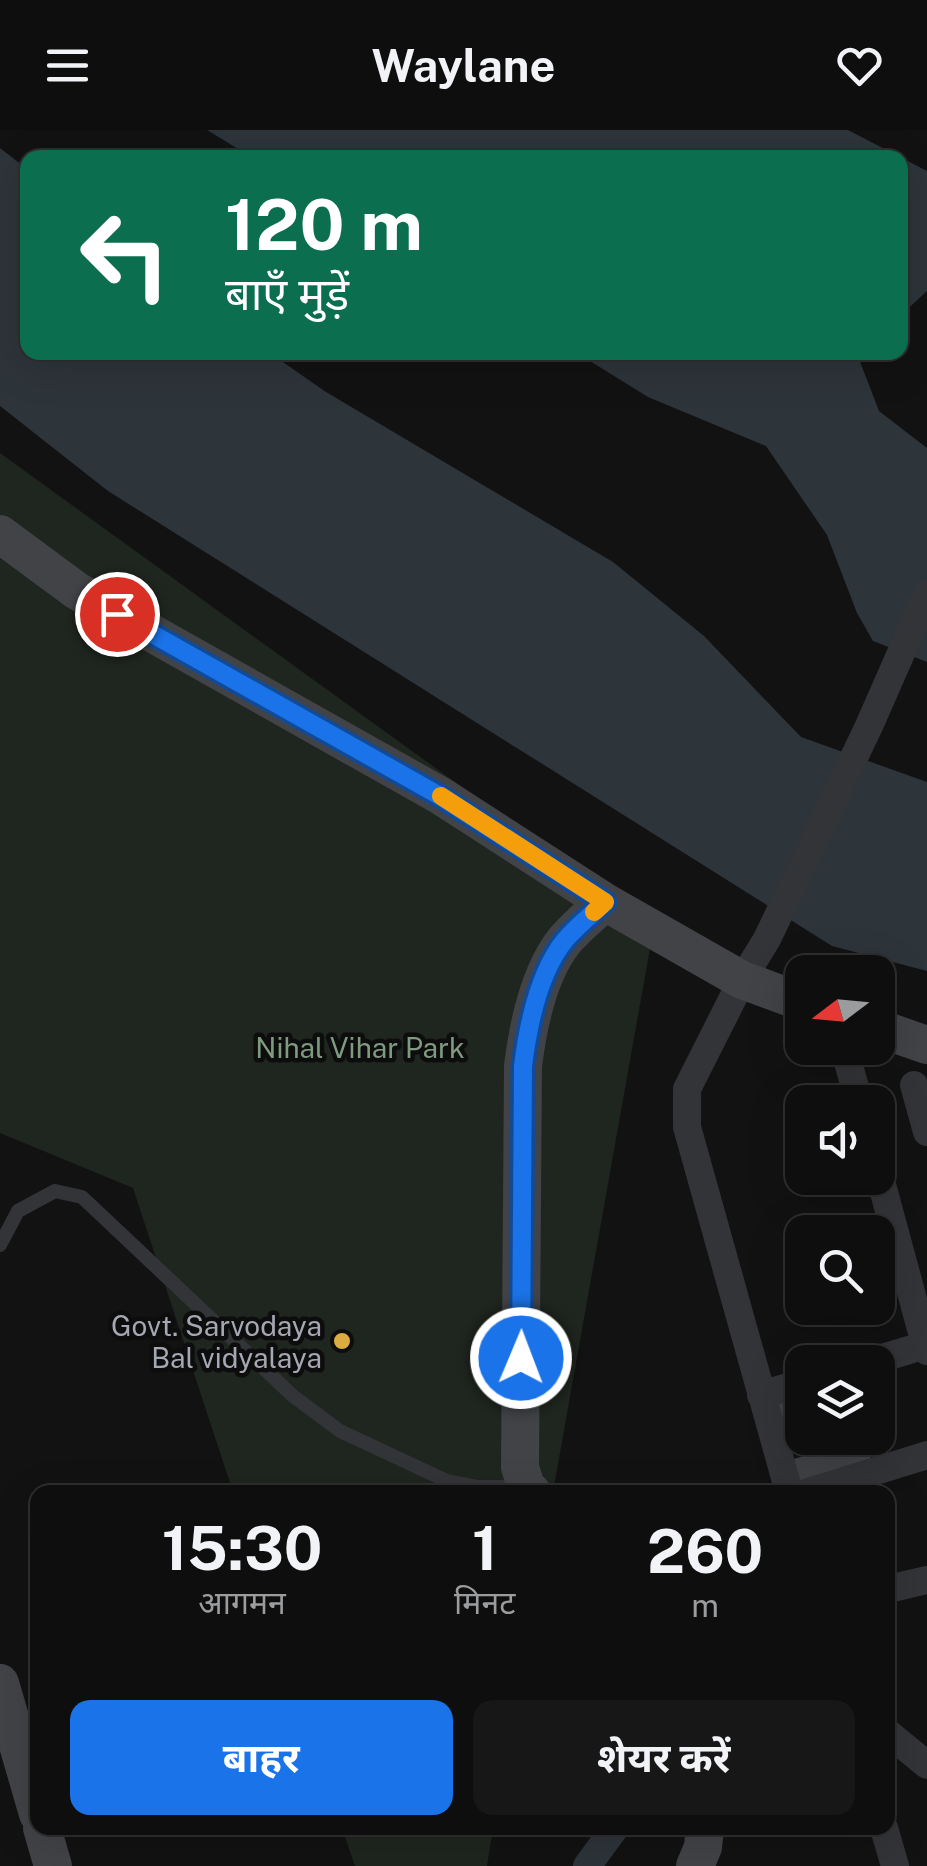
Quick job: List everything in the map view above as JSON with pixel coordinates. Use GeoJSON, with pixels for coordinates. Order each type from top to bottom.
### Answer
{"type":"FeatureCollection","features":[{"type":"Feature","properties":{"kind":"street"},"geometry":{"type":"LineString","coordinates":[[0,534],[77,591],[440,796],[605,902],[742,980],[785,996]]}},
{"type":"Feature","properties":{"kind":"street"},"geometry":{"type":"LineString","coordinates":[[788,1485],[687,1127],[687,1089],[742,980],[768,939],[927,594]]}},
{"type":"Feature","properties":{"kind":"street"},"geometry":{"type":"LineString","coordinates":[[527,1485],[520,1467],[523,1066],[527,1031],[538,993],[563,942],[605,902]]}},
{"type":"Feature","properties":{"kind":"street"},"geometry":{"type":"LineString","coordinates":[[895,1034],[927,1045]]}},
{"type":"Feature","properties":{"kind":"street"},"geometry":{"type":"LineString","coordinates":[[914,1085],[927,1132]]}},
{"type":"Feature","properties":{"kind":"street"},"geometry":{"type":"LineString","coordinates":[[885,1195],[926,1348],[895,1356]]}},
{"type":"Feature","properties":{"kind":"street"},"geometry":{"type":"LineString","coordinates":[[761,1396],[785,1388]]}},
{"type":"Feature","properties":{"kind":"street"},"geometry":{"type":"LineString","coordinates":[[831,1485],[927,1455]]}},
{"type":"Feature","properties":{"kind":"street"},"geometry":{"type":"LineString","coordinates":[[895,1587],[927,1580]]}},
{"type":"Feature","properties":{"kind":"street"},"geometry":{"type":"LineString","coordinates":[[2,1697],[30,1788]]}},
{"type":"Feature","properties":{"kind":"street"},"geometry":{"type":"LineString","coordinates":[[895,1740],[927,1765]]}},
{"type":"Feature","properties":{"kind":"street"},"geometry":{"type":"LineString","coordinates":[[44,1835],[53,1866]]}},
{"type":"Feature","properties":{"kind":"street"},"geometry":{"type":"LineString","coordinates":[[695,1866],[704,1835]]}},
{"type":"Feature","properties":{"kind":"street"},"geometry":{"type":"LineString","coordinates":[[886,1835],[895,1866]]}},
{"type":"Feature","properties":{"kind":"lane"},"geometry":{"type":"LineString","coordinates":[[0,1245],[18,1212],[55,1191],[82,1197],[293,1396],[340,1431],[447,1481],[468,1485]]}},
{"type":"Feature","properties":{"kind":"green space","name":"Nihal Vihar Park"},"geometry":{"type":"Polygon","coordinates":[[[0,453],[654,926],[554,1485],[231,1485],[133,1188],[0,1133],[0,453]]]}},
{"type":"Feature","properties":{"kind":"green space"},"geometry":{"type":"Polygon","coordinates":[[[344,1835],[492,1835],[487,1866],[355,1866],[344,1835]]]}},
{"type":"Feature","properties":{"kind":"shaded area"},"geometry":{"type":"Polygon","coordinates":[[[207,130],[848,130],[887,150],[240,150],[207,130]]]}},
{"type":"Feature","properties":{"kind":"shaded area"},"geometry":{"type":"Polygon","coordinates":[[[0,148],[20,164],[20,360],[280,360],[326,392],[613,562],[704,636],[801,737],[927,782],[927,971],[895,963],[895,955],[866,955],[832,946],[108,491],[0,406],[0,148]]]}},
{"type":"Feature","properties":{"kind":"shaded area"},"geometry":{"type":"Polygon","coordinates":[[[908,161],[927,171],[927,291],[908,309],[908,161]]]}},
{"type":"Feature","properties":{"kind":"shaded area"},"geometry":{"type":"Polygon","coordinates":[[[588,360],[859,360],[879,411],[927,448],[927,662],[873,641],[857,613],[827,535],[766,446],[648,397],[588,360]]]}},
{"type":"Feature","properties":{"kind":"building"},"geometry":{"type":"Polygon","coordinates":[[[785,1392],[785,1438],[779,1440],[767,1398],[785,1392]]]}},
{"type":"Feature","properties":{"kind":"building"},"geometry":{"type":"Polygon","coordinates":[[[808,1455],[870,1455],[872,1462],[793,1485],[786,1461],[808,1455]]]}},
{"type":"Feature","properties":{"kind":"waterway"},"geometry":{"type":"LineString","coordinates":[[587,1866],[610,1835]]}},
{"type":"Feature","properties":{"kind":"slow traffic"},"geometry":{"type":"LineString","coordinates":[[441,796],[605,902],[594,912]]}},
{"type":"Feature","properties":{"kind":"place","name":"Govt. Sarvodaya Bal vidyalaya"},"geometry":{"type":"Point","coordinates":[342,1341]}},
{"type":"Feature","properties":{"kind":"route"},"geometry":{"type":"LineString","coordinates":[[117,614],[440,796],[605,902],[563,942],[538,993],[527,1031],[523,1066],[521,1358]]}}]}
